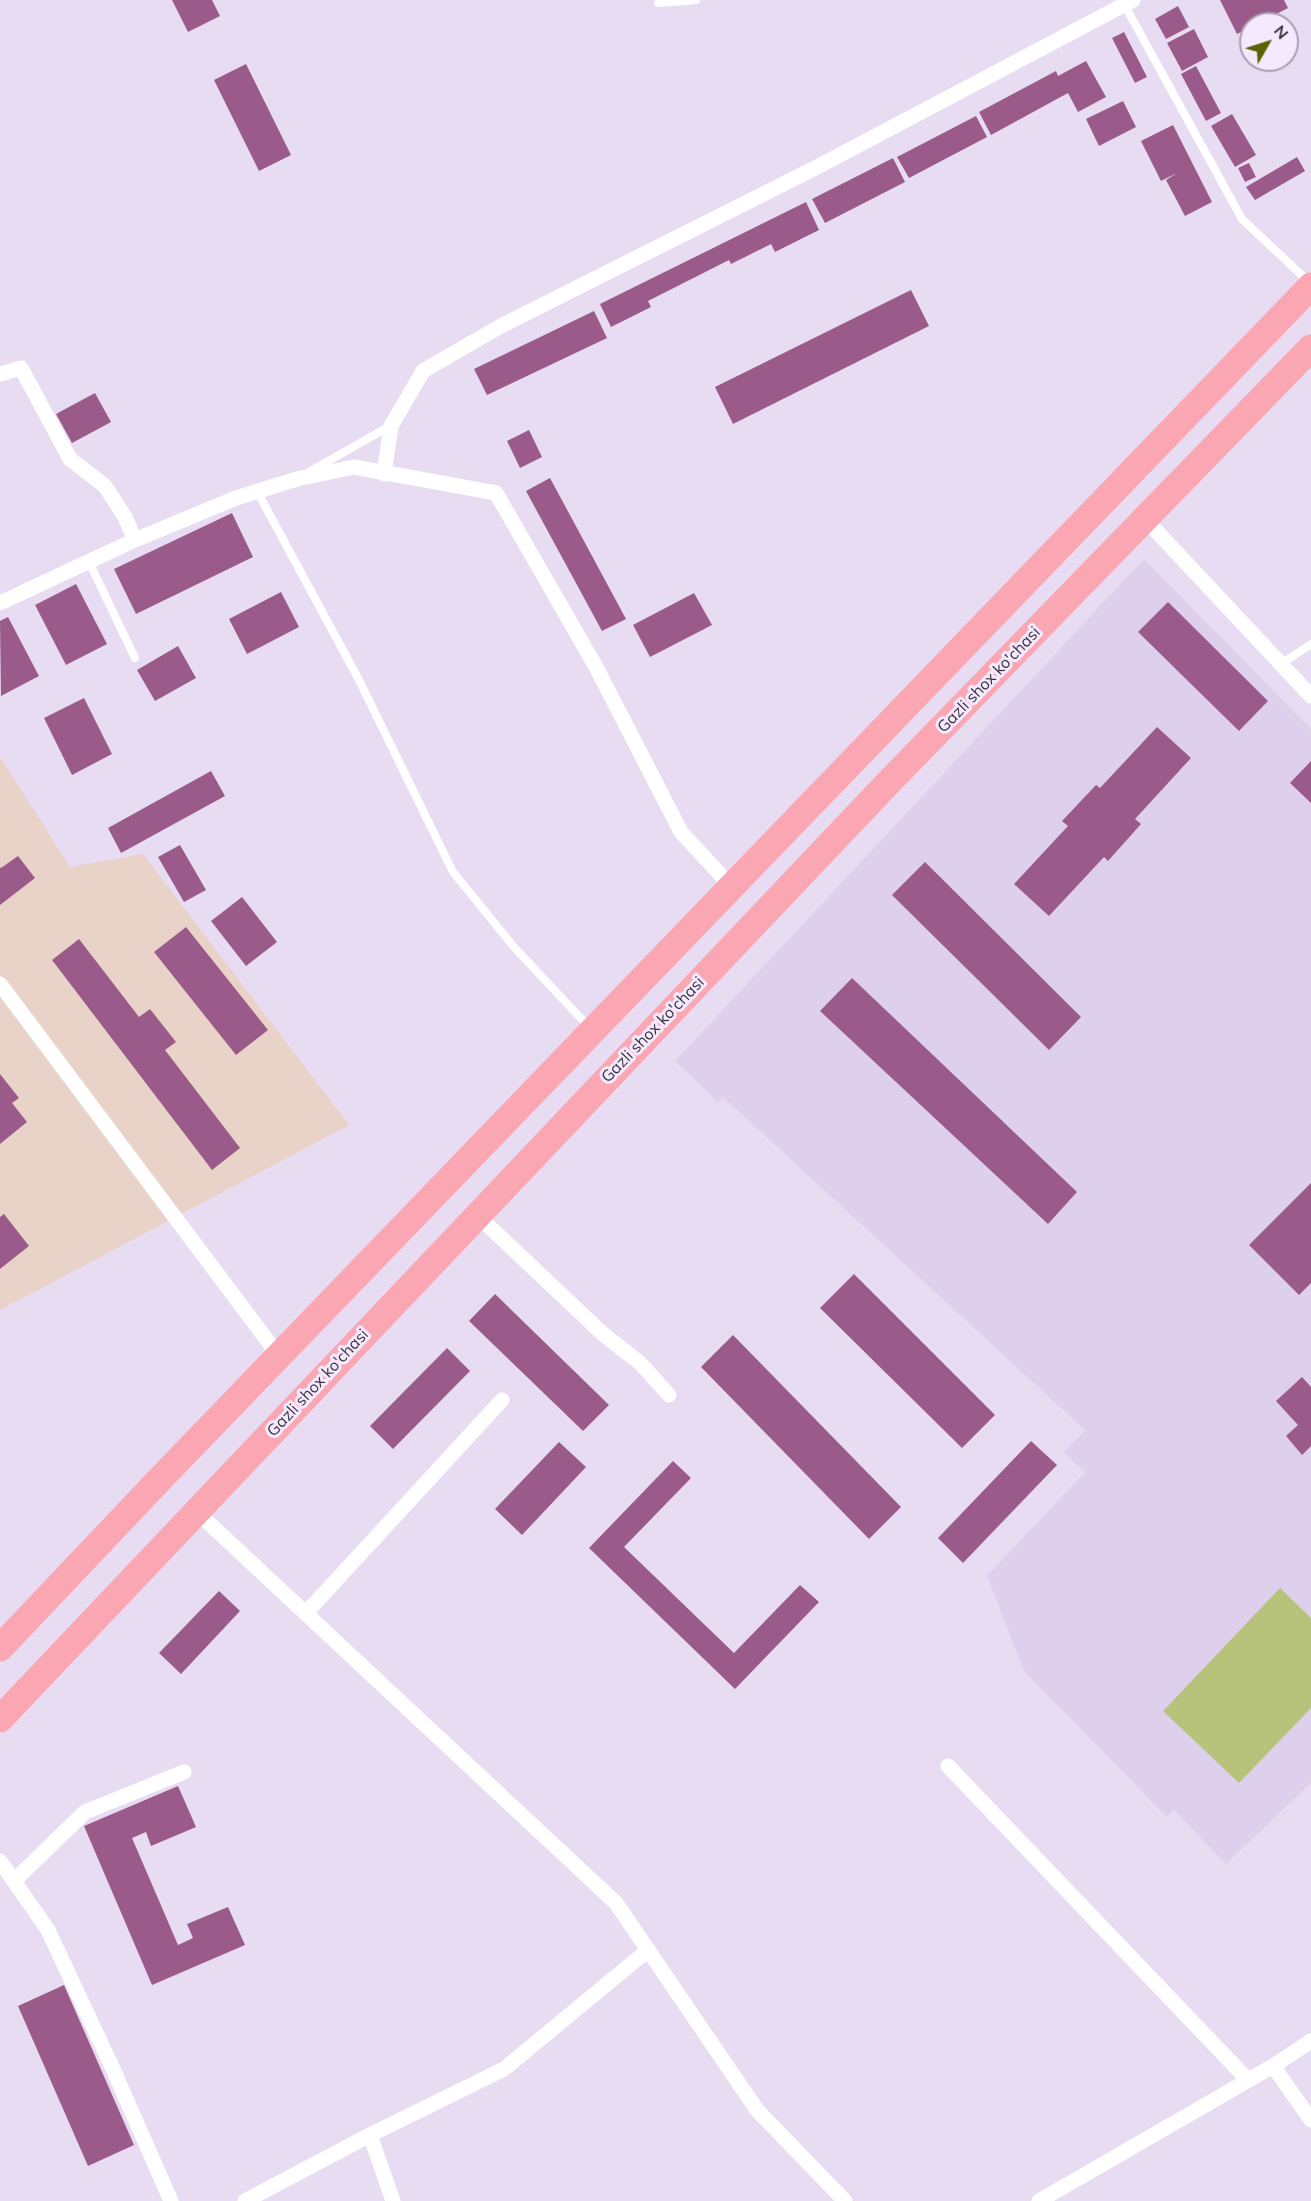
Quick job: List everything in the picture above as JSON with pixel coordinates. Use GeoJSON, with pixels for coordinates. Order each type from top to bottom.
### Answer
{"type":"FeatureCollection","features":[{"type":"Feature","properties":{"kind":"highway"},"geometry":{"type":"LineString","coordinates":[[0,1648],[1311,285]]}},
{"type":"Feature","properties":{"kind":"highway","name":"Gazli shox ko'chasi"},"geometry":{"type":"LineString","coordinates":[[0,1719],[880,792],[1311,348]]}},
{"type":"Feature","properties":{"kind":"street"},"geometry":{"type":"LineString","coordinates":[[384,474],[391,426],[423,371],[499,327],[829,160],[1128,2]]}},
{"type":"Feature","properties":{"kind":"street"},"geometry":{"type":"LineString","coordinates":[[0,374],[21,368],[70,459],[105,486],[125,517],[135,540]]}},
{"type":"Feature","properties":{"kind":"street"},"geometry":{"type":"LineString","coordinates":[[0,603],[135,540],[257,491],[297,478],[354,467],[496,493],[596,667],[681,832],[731,886]]}},
{"type":"Feature","properties":{"kind":"street"},"geometry":{"type":"LineString","coordinates":[[1146,520],[1311,696]]}},
{"type":"Feature","properties":{"kind":"street"},"geometry":{"type":"LineString","coordinates":[[0,984],[279,1356]]}},
{"type":"Feature","properties":{"kind":"street"},"geometry":{"type":"LineString","coordinates":[[477,1215],[603,1334],[640,1363],[669,1395]]}},
{"type":"Feature","properties":{"kind":"street"},"geometry":{"type":"LineString","coordinates":[[306,1613],[502,1400]]}},
{"type":"Feature","properties":{"kind":"street"},"geometry":{"type":"LineString","coordinates":[[197,1512],[616,1903],[757,2110],[844,2201]]}},
{"type":"Feature","properties":{"kind":"street"},"geometry":{"type":"LineString","coordinates":[[948,1766],[1248,2080]]}},
{"type":"Feature","properties":{"kind":"street"},"geometry":{"type":"LineString","coordinates":[[15,1880],[85,1812],[184,1772]]}},
{"type":"Feature","properties":{"kind":"street"},"geometry":{"type":"LineString","coordinates":[[0,1861],[48,1930],[171,2201]]}},
{"type":"Feature","properties":{"kind":"street"},"geometry":{"type":"LineString","coordinates":[[245,2201],[370,2135],[504,2069],[648,1950]]}},
{"type":"Feature","properties":{"kind":"street"},"geometry":{"type":"LineString","coordinates":[[1039,2201],[1273,2066],[1311,2041]]}},
{"type":"Feature","properties":{"kind":"street"},"geometry":{"type":"LineString","coordinates":[[1273,2066],[1311,2120]]}},
{"type":"Feature","properties":{"kind":"street"},"geometry":{"type":"LineString","coordinates":[[370,2135],[393,2201]]}},
{"type":"Feature","properties":{"kind":"lane"},"geometry":{"type":"LineString","coordinates":[[658,3],[696,0]]}},
{"type":"Feature","properties":{"kind":"lane"},"geometry":{"type":"LineString","coordinates":[[1128,2],[1242,219],[1311,285]]}},
{"type":"Feature","properties":{"kind":"lane"},"geometry":{"type":"LineString","coordinates":[[297,478],[391,426]]}},
{"type":"Feature","properties":{"kind":"lane"},"geometry":{"type":"LineString","coordinates":[[257,491],[359,680],[453,872],[514,947],[592,1031]]}},
{"type":"Feature","properties":{"kind":"lane"},"geometry":{"type":"LineString","coordinates":[[89,562],[135,658]]}},
{"type":"Feature","properties":{"kind":"lane"},"geometry":{"type":"LineString","coordinates":[[1281,664],[1311,644]]}},
{"type":"Feature","properties":{"kind":"shaded area"},"geometry":{"type":"Polygon","coordinates":[[[1144,559],[1311,729],[1311,1783],[1226,1864],[1174,1810],[1167,1817],[1024,1671],[987,1576],[1085,1472],[1064,1452],[1085,1430],[723,1097],[718,1102],[675,1061],[1144,559]]]}},
{"type":"Feature","properties":{"kind":"shaded area"},"geometry":{"type":"Polygon","coordinates":[[[0,757],[70,867],[143,854],[349,1125],[0,1310],[0,757]]]}},
{"type":"Feature","properties":{"kind":"green space"},"geometry":{"type":"Polygon","coordinates":[[[1280,1588],[1311,1618],[1311,1708],[1239,1783],[1163,1711],[1280,1588]]]}},
{"type":"Feature","properties":{"kind":"building"},"geometry":{"type":"Polygon","coordinates":[[[172,0],[212,0],[220,16],[188,32],[172,0]]]}},
{"type":"Feature","properties":{"kind":"building"},"geometry":{"type":"Polygon","coordinates":[[[1220,0],[1284,0],[1288,8],[1280,12],[1239,12],[1239,33],[1237,34],[1220,0]]]}},
{"type":"Feature","properties":{"kind":"building"},"geometry":{"type":"Polygon","coordinates":[[[1178,6],[1189,27],[1166,39],[1155,19],[1178,6]]]}},
{"type":"Feature","properties":{"kind":"building"},"geometry":{"type":"Polygon","coordinates":[[[1194,29],[1208,57],[1182,71],[1167,43],[1194,29]]]}},
{"type":"Feature","properties":{"kind":"building"},"geometry":{"type":"Polygon","coordinates":[[[1124,32],[1147,77],[1135,83],[1112,38],[1124,32]]]}},
{"type":"Feature","properties":{"kind":"building"},"geometry":{"type":"Polygon","coordinates":[[[1086,61],[1106,97],[1078,112],[1068,93],[991,135],[979,112],[1056,71],[1058,76],[1086,61]]]}},
{"type":"Feature","properties":{"kind":"building"},"geometry":{"type":"Polygon","coordinates":[[[246,64],[291,155],[259,171],[214,80],[246,64]]]}},
{"type":"Feature","properties":{"kind":"building"},"geometry":{"type":"Polygon","coordinates":[[[1196,66],[1221,113],[1206,121],[1181,74],[1196,66]]]}},
{"type":"Feature","properties":{"kind":"building"},"geometry":{"type":"Polygon","coordinates":[[[1123,101],[1136,127],[1099,146],[1086,119],[1123,101]]]}},
{"type":"Feature","properties":{"kind":"building"},"geometry":{"type":"Polygon","coordinates":[[[1232,114],[1256,155],[1235,167],[1211,126],[1232,114]]]}},
{"type":"Feature","properties":{"kind":"building"},"geometry":{"type":"Polygon","coordinates":[[[976,116],[987,137],[909,178],[897,157],[976,116]]]}},
{"type":"Feature","properties":{"kind":"building"},"geometry":{"type":"Polygon","coordinates":[[[1173,125],[1212,202],[1185,216],[1166,180],[1177,173],[1161,181],[1141,141],[1173,125]]]}},
{"type":"Feature","properties":{"kind":"building"},"geometry":{"type":"Polygon","coordinates":[[[1297,157],[1305,171],[1255,200],[1246,187],[1297,157]]]}},
{"type":"Feature","properties":{"kind":"building"},"geometry":{"type":"Polygon","coordinates":[[[893,158],[905,182],[825,223],[812,199],[893,158]]]}},
{"type":"Feature","properties":{"kind":"building"},"geometry":{"type":"Polygon","coordinates":[[[1249,163],[1256,177],[1245,182],[1238,168],[1249,163]]]}},
{"type":"Feature","properties":{"kind":"building"},"geometry":{"type":"Polygon","coordinates":[[[806,202],[819,230],[775,252],[771,244],[731,264],[729,260],[648,301],[651,307],[611,327],[600,304],[806,202]]]}},
{"type":"Feature","properties":{"kind":"building"},"geometry":{"type":"Polygon","coordinates":[[[911,290],[929,326],[733,424],[715,387],[911,290]]]}},
{"type":"Feature","properties":{"kind":"building"},"geometry":{"type":"Polygon","coordinates":[[[594,311],[607,338],[487,395],[474,369],[594,311]]]}},
{"type":"Feature","properties":{"kind":"building"},"geometry":{"type":"Polygon","coordinates":[[[95,393],[111,422],[72,443],[56,414],[95,393]]]}},
{"type":"Feature","properties":{"kind":"building"},"geometry":{"type":"Polygon","coordinates":[[[529,430],[542,457],[520,468],[507,441],[529,430]]]}},
{"type":"Feature","properties":{"kind":"building"},"geometry":{"type":"Polygon","coordinates":[[[550,478],[626,619],[602,631],[526,491],[550,478]]]}},
{"type":"Feature","properties":{"kind":"building"},"geometry":{"type":"Polygon","coordinates":[[[232,513],[253,557],[136,614],[114,569],[232,513]]]}},
{"type":"Feature","properties":{"kind":"building"},"geometry":{"type":"Polygon","coordinates":[[[76,584],[107,644],[66,665],[35,605],[76,584]]]}},
{"type":"Feature","properties":{"kind":"building"},"geometry":{"type":"Polygon","coordinates":[[[281,592],[299,627],[247,654],[229,619],[281,592]]]}},
{"type":"Feature","properties":{"kind":"building"},"geometry":{"type":"Polygon","coordinates":[[[694,593],[712,625],[650,657],[633,625],[694,593]]]}},
{"type":"Feature","properties":{"kind":"building"},"geometry":{"type":"Polygon","coordinates":[[[1168,602],[1268,701],[1239,731],[1138,632],[1168,602]]]}},
{"type":"Feature","properties":{"kind":"building"},"geometry":{"type":"Polygon","coordinates":[[[8,617],[39,676],[1,696],[0,621],[8,617]]]}},
{"type":"Feature","properties":{"kind":"building"},"geometry":{"type":"Polygon","coordinates":[[[178,646],[196,678],[155,701],[137,670],[178,646]]]}},
{"type":"Feature","properties":{"kind":"building"},"geometry":{"type":"Polygon","coordinates":[[[84,698],[112,754],[72,775],[44,718],[84,698]]]}},
{"type":"Feature","properties":{"kind":"building"},"geometry":{"type":"Polygon","coordinates":[[[1157,727],[1191,758],[1135,819],[1141,824],[1108,861],[1104,857],[1049,916],[1014,884],[1068,826],[1062,821],[1096,785],[1100,788],[1157,727]]]}},
{"type":"Feature","properties":{"kind":"building"},"geometry":{"type":"Polygon","coordinates":[[[1311,761],[1311,803],[1290,783],[1311,761]]]}},
{"type":"Feature","properties":{"kind":"building"},"geometry":{"type":"Polygon","coordinates":[[[211,771],[225,796],[121,853],[108,828],[211,771]]]}},
{"type":"Feature","properties":{"kind":"building"},"geometry":{"type":"Polygon","coordinates":[[[180,845],[206,890],[184,902],[158,857],[180,845]]]}},
{"type":"Feature","properties":{"kind":"building"},"geometry":{"type":"Polygon","coordinates":[[[18,856],[35,878],[0,905],[0,867],[18,856]]]}},
{"type":"Feature","properties":{"kind":"building"},"geometry":{"type":"Polygon","coordinates":[[[925,862],[1081,1017],[1049,1050],[892,895],[925,862]]]}},
{"type":"Feature","properties":{"kind":"building"},"geometry":{"type":"Polygon","coordinates":[[[242,897],[277,942],[246,966],[211,921],[242,897]]]}},
{"type":"Feature","properties":{"kind":"building"},"geometry":{"type":"Polygon","coordinates":[[[186,927],[268,1030],[236,1055],[154,952],[186,927]]]}},
{"type":"Feature","properties":{"kind":"building"},"geometry":{"type":"Polygon","coordinates":[[[79,939],[139,1017],[150,1009],[176,1042],[165,1050],[240,1148],[212,1170],[52,960],[79,939]]]}},
{"type":"Feature","properties":{"kind":"building"},"geometry":{"type":"Polygon","coordinates":[[[852,978],[1077,1192],[1048,1224],[820,1011],[852,978]]]}},
{"type":"Feature","properties":{"kind":"building"},"geometry":{"type":"Polygon","coordinates":[[[0,1074],[19,1098],[12,1103],[27,1122],[0,1144],[0,1074]]]}},
{"type":"Feature","properties":{"kind":"building"},"geometry":{"type":"Polygon","coordinates":[[[1311,1183],[1311,1283],[1299,1295],[1249,1245],[1311,1183]]]}},
{"type":"Feature","properties":{"kind":"building"},"geometry":{"type":"Polygon","coordinates":[[[4,1214],[29,1246],[0,1269],[0,1217],[4,1214]]]}},
{"type":"Feature","properties":{"kind":"building"},"geometry":{"type":"Polygon","coordinates":[[[854,1274],[995,1415],[962,1448],[820,1308],[854,1274]]]}},
{"type":"Feature","properties":{"kind":"building"},"geometry":{"type":"Polygon","coordinates":[[[495,1294],[609,1405],[583,1431],[469,1321],[495,1294]]]}},
{"type":"Feature","properties":{"kind":"building"},"geometry":{"type":"Polygon","coordinates":[[[733,1335],[901,1507],[869,1539],[701,1367],[733,1335]]]}},
{"type":"Feature","properties":{"kind":"building"},"geometry":{"type":"Polygon","coordinates":[[[447,1348],[470,1371],[393,1449],[370,1426],[447,1348]]]}},
{"type":"Feature","properties":{"kind":"building"},"geometry":{"type":"Polygon","coordinates":[[[1302,1377],[1311,1387],[1311,1446],[1302,1455],[1286,1436],[1298,1425],[1276,1401],[1302,1377]]]}},
{"type":"Feature","properties":{"kind":"building"},"geometry":{"type":"Polygon","coordinates":[[[1031,1441],[1057,1465],[963,1563],[938,1538],[1031,1441]]]}},
{"type":"Feature","properties":{"kind":"building"},"geometry":{"type":"Polygon","coordinates":[[[559,1442],[586,1467],[522,1535],[495,1509],[559,1442]]]}},
{"type":"Feature","properties":{"kind":"building"},"geometry":{"type":"Polygon","coordinates":[[[673,1461],[691,1478],[624,1547],[734,1653],[800,1585],[819,1602],[735,1689],[589,1548],[673,1461]]]}},
{"type":"Feature","properties":{"kind":"building"},"geometry":{"type":"Polygon","coordinates":[[[219,1591],[240,1611],[181,1674],[159,1653],[219,1591]]]}},
{"type":"Feature","properties":{"kind":"building"},"geometry":{"type":"Polygon","coordinates":[[[178,1786],[196,1827],[151,1846],[146,1832],[132,1838],[178,1945],[193,1938],[187,1924],[228,1907],[245,1945],[152,1985],[84,1826],[178,1786]]]}},
{"type":"Feature","properties":{"kind":"building"},"geometry":{"type":"Polygon","coordinates":[[[64,1985],[134,2145],[88,2166],[18,2006],[64,1985]]]}}]}
